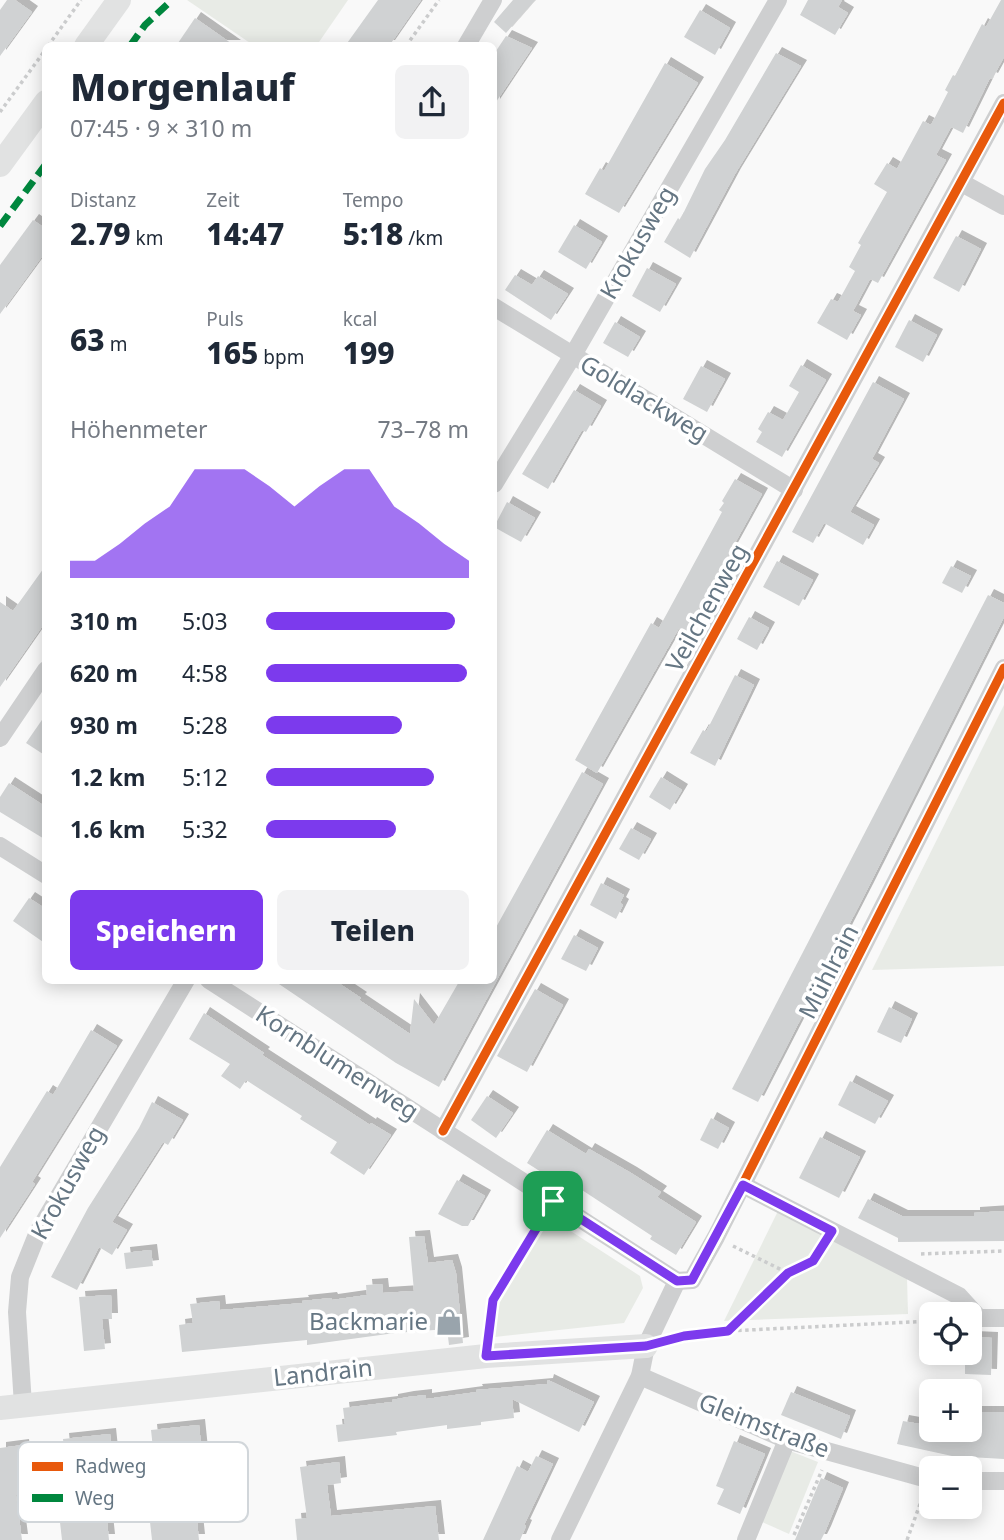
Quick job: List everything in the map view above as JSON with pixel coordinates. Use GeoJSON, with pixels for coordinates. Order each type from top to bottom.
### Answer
{"type":"FeatureCollection","features":[{"type":"Feature","properties":{"kind":"street"},"geometry":{"type":"LineString","coordinates":[[89,42],[118,0]]}},
{"type":"Feature","properties":{"kind":"street"},"geometry":{"type":"LineString","coordinates":[[468,42],[493,0]]}},
{"type":"Feature","properties":{"kind":"street","name":"Krokusweg"},"geometry":{"type":"LineString","coordinates":[[497,479],[573,355],[778,0]]}},
{"type":"Feature","properties":{"kind":"street","name":"Veilchenweg"},"geometry":{"type":"LineString","coordinates":[[443,1131],[1004,103]]}},
{"type":"Feature","properties":{"kind":"street"},"geometry":{"type":"LineString","coordinates":[[0,165],[42,107]]}},
{"type":"Feature","properties":{"kind":"street"},"geometry":{"type":"LineString","coordinates":[[962,183],[1004,206]]}},
{"type":"Feature","properties":{"kind":"street","name":"Goldlackweg"},"geometry":{"type":"LineString","coordinates":[[497,309],[794,490]]}},
{"type":"Feature","properties":{"kind":"street","name":"Mühlrain"},"geometry":{"type":"LineString","coordinates":[[560,1540],[640,1376],[646,1346],[677,1281],[692,1280],[716,1237],[1004,668]]}},
{"type":"Feature","properties":{"kind":"street"},"geometry":{"type":"LineString","coordinates":[[0,738],[42,676]]}},
{"type":"Feature","properties":{"kind":"street"},"geometry":{"type":"LineString","coordinates":[[0,846],[42,872]]}},
{"type":"Feature","properties":{"kind":"street","name":"Krokusweg"},"geometry":{"type":"LineString","coordinates":[[12,1406],[20,1277],[38,1232],[184,984]]}},
{"type":"Feature","properties":{"kind":"street","name":"Kornblumenweg"},"geometry":{"type":"LineString","coordinates":[[214,984],[677,1281]]}},
{"type":"Feature","properties":{"kind":"street"},"geometry":{"type":"LineString","coordinates":[[743,1185],[959,1296],[979,1318],[1004,1318]]}},
{"type":"Feature","properties":{"kind":"street","name":"Landrain"},"geometry":{"type":"LineString","coordinates":[[12,1406],[486,1356],[646,1346]]}},
{"type":"Feature","properties":{"kind":"street","name":"Gleimstraße"},"geometry":{"type":"LineString","coordinates":[[640,1376],[787,1440],[919,1477]]}},
{"type":"Feature","properties":{"kind":"street"},"geometry":{"type":"LineString","coordinates":[[746,1540],[787,1440]]}},
{"type":"Feature","properties":{"kind":"street"},"geometry":{"type":"LineString","coordinates":[[982,1481],[1004,1481]]}},
{"type":"Feature","properties":{"kind":"path"},"geometry":{"type":"LineString","coordinates":[[51,42],[81,0]]}},
{"type":"Feature","properties":{"kind":"path"},"geometry":{"type":"LineString","coordinates":[[62,42],[92,0]]}},
{"type":"Feature","properties":{"kind":"path"},"geometry":{"type":"LineString","coordinates":[[409,42],[439,0]]}},
{"type":"Feature","properties":{"kind":"path"},"geometry":{"type":"LineString","coordinates":[[0,112],[42,54]]}},
{"type":"Feature","properties":{"kind":"path"},"geometry":{"type":"LineString","coordinates":[[0,127],[42,69]]}},
{"type":"Feature","properties":{"kind":"path"},"geometry":{"type":"LineString","coordinates":[[486,1356],[493,1300],[553,1201]]}},
{"type":"Feature","properties":{"kind":"path"},"geometry":{"type":"LineString","coordinates":[[728,1331],[788,1273],[813,1261],[832,1231]]}},
{"type":"Feature","properties":{"kind":"path"},"geometry":{"type":"LineString","coordinates":[[716,1237],[788,1273]]}},
{"type":"Feature","properties":{"kind":"path"},"geometry":{"type":"LineString","coordinates":[[918,1255],[1004,1251]]}},
{"type":"Feature","properties":{"kind":"path"},"geometry":{"type":"LineString","coordinates":[[646,1346],[684,1336],[728,1331],[919,1322]]}},
{"type":"Feature","properties":{"kind":"path"},"geometry":{"type":"LineString","coordinates":[[794,1535],[829,1452]]}},
{"type":"Feature","properties":{"kind":"path"},"geometry":{"type":"LineString","coordinates":[[907,1540],[919,1509]]}},
{"type":"Feature","properties":{"kind":"shaded area"},"geometry":{"type":"Polygon","coordinates":[[[187,0],[348,0],[319,42],[249,42],[187,0]]]}},
{"type":"Feature","properties":{"kind":"shaded area"},"geometry":{"type":"Polygon","coordinates":[[[1004,705],[1004,966],[872,970],[1004,705]]]}},
{"type":"Feature","properties":{"kind":"shaded area"},"geometry":{"type":"Polygon","coordinates":[[[779,1209],[907,1278],[908,1314],[724,1321],[779,1209]]]}},
{"type":"Feature","properties":{"kind":"shaded area"},"geometry":{"type":"Polygon","coordinates":[[[549,1217],[640,1276],[643,1288],[624,1323],[495,1337],[492,1326],[502,1294],[549,1217]]]}},
{"type":"Feature","properties":{"kind":"shaded area"},"geometry":{"type":"Polygon","coordinates":[[[790,1451],[818,1462],[789,1534],[760,1521],[790,1451]]]}},
{"type":"Feature","properties":{"kind":"building"},"geometry":{"type":"Polygon","coordinates":[[[7,0],[15,0],[32,12],[0,56],[0,10],[7,0]]]}},
{"type":"Feature","properties":{"kind":"building"},"geometry":{"type":"Polygon","coordinates":[[[378,0],[421,0],[392,42],[348,42],[378,0]]]}},
{"type":"Feature","properties":{"kind":"building"},"geometry":{"type":"Polygon","coordinates":[[[513,0],[535,0],[506,33],[494,22],[513,0]]]}},
{"type":"Feature","properties":{"kind":"building"},"geometry":{"type":"Polygon","coordinates":[[[808,0],[842,0],[838,7],[848,13],[835,35],[800,15],[808,0]]]}},
{"type":"Feature","properties":{"kind":"building"},"geometry":{"type":"Polygon","coordinates":[[[1001,0],[1004,0],[1004,57],[992,79],[990,78],[963,133],[951,127],[936,155],[946,160],[878,283],[870,279],[853,311],[861,315],[847,340],[817,323],[831,299],[838,302],[855,271],[849,267],[861,245],[858,243],[887,192],[874,184],[887,163],[897,169],[923,121],[931,125],[948,92],[945,90],[953,75],[955,76],[982,24],[986,27],[1001,0]]]}},
{"type":"Feature","properties":{"kind":"building"},"geometry":{"type":"Polygon","coordinates":[[[700,10],[730,28],[715,55],[684,37],[700,10]]]}},
{"type":"Feature","properties":{"kind":"building"},"geometry":{"type":"Polygon","coordinates":[[[195,18],[229,42],[179,42],[195,18]]]}},
{"type":"Feature","properties":{"kind":"building"},"geometry":{"type":"Polygon","coordinates":[[[506,36],[532,48],[497,100],[497,50],[506,36]]]}},
{"type":"Feature","properties":{"kind":"building"},"geometry":{"type":"Polygon","coordinates":[[[776,53],[801,66],[735,174],[690,258],[664,242],[678,218],[680,220],[705,169],[776,53]]]}},
{"type":"Feature","properties":{"kind":"building"},"geometry":{"type":"Polygon","coordinates":[[[665,63],[698,83],[619,213],[585,194],[600,168],[604,171],[665,63]]]}},
{"type":"Feature","properties":{"kind":"building"},"geometry":{"type":"Polygon","coordinates":[[[33,220],[42,226],[42,256],[0,314],[0,265],[33,220]]]}},
{"type":"Feature","properties":{"kind":"building"},"geometry":{"type":"Polygon","coordinates":[[[574,225],[602,242],[586,269],[558,252],[574,225]]]}},
{"type":"Feature","properties":{"kind":"building"},"geometry":{"type":"Polygon","coordinates":[[[956,236],[981,249],[959,292],[933,278],[956,236]]]}},
{"type":"Feature","properties":{"kind":"building"},"geometry":{"type":"Polygon","coordinates":[[[647,268],[676,284],[660,312],[632,296],[647,268]]]}},
{"type":"Feature","properties":{"kind":"building"},"geometry":{"type":"Polygon","coordinates":[[[515,275],[532,285],[538,276],[568,294],[551,320],[505,290],[515,275]]]}},
{"type":"Feature","properties":{"kind":"building"},"geometry":{"type":"Polygon","coordinates":[[[909,320],[937,335],[923,362],[895,347],[909,320]]]}},
{"type":"Feature","properties":{"kind":"building"},"geometry":{"type":"Polygon","coordinates":[[[615,322],[640,337],[628,357],[603,343],[615,322]]]}},
{"type":"Feature","properties":{"kind":"building"},"geometry":{"type":"Polygon","coordinates":[[[801,365],[826,380],[782,457],[756,442],[762,432],[758,429],[768,412],[783,420],[799,392],[789,386],[801,365]]]}},
{"type":"Feature","properties":{"kind":"building"},"geometry":{"type":"Polygon","coordinates":[[[701,366],[725,379],[707,412],[683,399],[701,366]]]}},
{"type":"Feature","properties":{"kind":"building"},"geometry":{"type":"Polygon","coordinates":[[[873,382],[904,399],[872,459],[879,463],[850,512],[874,525],[863,545],[824,523],[813,543],[792,532],[873,382]]]}},
{"type":"Feature","properties":{"kind":"building"},"geometry":{"type":"Polygon","coordinates":[[[574,390],[601,406],[586,432],[582,430],[548,489],[522,474],[574,390]]]}},
{"type":"Feature","properties":{"kind":"building"},"geometry":{"type":"Polygon","coordinates":[[[735,479],[762,494],[686,632],[679,628],[597,773],[575,760],[651,623],[659,628],[722,512],[719,510],[724,503],[722,501],[735,479]]]}},
{"type":"Feature","properties":{"kind":"building"},"geometry":{"type":"Polygon","coordinates":[[[507,502],[535,518],[521,542],[497,529],[497,521],[507,502]]]}},
{"type":"Feature","properties":{"kind":"building"},"geometry":{"type":"Polygon","coordinates":[[[777,561],[813,580],[799,606],[763,587],[777,561]]]}},
{"type":"Feature","properties":{"kind":"building"},"geometry":{"type":"Polygon","coordinates":[[[951,566],[971,576],[962,593],[942,583],[951,566]]]}},
{"type":"Feature","properties":{"kind":"building"},"geometry":{"type":"Polygon","coordinates":[[[42,571],[42,627],[0,687],[0,602],[13,611],[42,571]]]}},
{"type":"Feature","properties":{"kind":"building"},"geometry":{"type":"Polygon","coordinates":[[[988,595],[1004,603],[1004,617],[758,1102],[732,1089],[988,595]]]}},
{"type":"Feature","properties":{"kind":"building"},"geometry":{"type":"Polygon","coordinates":[[[749,617],[769,628],[757,650],[737,639],[749,617]]]}},
{"type":"Feature","properties":{"kind":"building"},"geometry":{"type":"Polygon","coordinates":[[[735,675],[754,685],[715,766],[690,753],[703,730],[706,732],[735,675]]]}},
{"type":"Feature","properties":{"kind":"building"},"geometry":{"type":"Polygon","coordinates":[[[42,720],[42,753],[26,743],[42,720]]]}},
{"type":"Feature","properties":{"kind":"building"},"geometry":{"type":"Polygon","coordinates":[[[582,772],[603,784],[497,980],[497,926],[582,772]]]}},
{"type":"Feature","properties":{"kind":"building"},"geometry":{"type":"Polygon","coordinates":[[[661,777],[682,790],[670,810],[649,797],[661,777]]]}},
{"type":"Feature","properties":{"kind":"building"},"geometry":{"type":"Polygon","coordinates":[[[9,783],[42,804],[42,838],[0,812],[0,797],[9,783]]]}},
{"type":"Feature","properties":{"kind":"building"},"geometry":{"type":"Polygon","coordinates":[[[631,828],[651,839],[639,860],[619,849],[631,828]]]}},
{"type":"Feature","properties":{"kind":"building"},"geometry":{"type":"Polygon","coordinates":[[[601,883],[624,895],[620,903],[623,905],[616,919],[590,905],[601,883]]]}},
{"type":"Feature","properties":{"kind":"building"},"geometry":{"type":"Polygon","coordinates":[[[29,898],[42,906],[42,941],[13,921],[29,898]]]}},
{"type":"Feature","properties":{"kind":"building"},"geometry":{"type":"Polygon","coordinates":[[[574,935],[598,948],[586,971],[561,959],[574,935]]]}},
{"type":"Feature","properties":{"kind":"building"},"geometry":{"type":"Polygon","coordinates":[[[279,984],[340,984],[410,1034],[414,999],[434,1025],[458,984],[495,984],[439,1087],[396,1063],[279,984]]]}},
{"type":"Feature","properties":{"kind":"building"},"geometry":{"type":"Polygon","coordinates":[[[535,989],[563,1005],[527,1072],[497,1056],[535,989]]]}},
{"type":"Feature","properties":{"kind":"building"},"geometry":{"type":"Polygon","coordinates":[[[889,1007],[912,1019],[901,1043],[877,1032],[889,1007]]]}},
{"type":"Feature","properties":{"kind":"building"},"geometry":{"type":"Polygon","coordinates":[[[204,1013],[264,1053],[262,1055],[370,1125],[371,1123],[391,1135],[364,1175],[330,1153],[337,1142],[300,1119],[302,1116],[246,1080],[240,1089],[221,1076],[230,1064],[189,1039],[204,1013]]]}},
{"type":"Feature","properties":{"kind":"building"},"geometry":{"type":"Polygon","coordinates":[[[91,1030],[117,1046],[0,1238],[0,1167],[47,1091],[53,1095],[91,1030]]]}},
{"type":"Feature","properties":{"kind":"building"},"geometry":{"type":"Polygon","coordinates":[[[850,1081],[888,1101],[875,1124],[838,1105],[850,1081]]]}},
{"type":"Feature","properties":{"kind":"building"},"geometry":{"type":"Polygon","coordinates":[[[487,1096],[513,1113],[496,1138],[471,1120],[487,1096]]]}},
{"type":"Feature","properties":{"kind":"building"},"geometry":{"type":"Polygon","coordinates":[[[152,1102],[183,1120],[168,1145],[163,1142],[112,1222],[127,1230],[112,1255],[99,1247],[77,1290],[51,1277],[88,1208],[139,1128],[152,1102]]]}},
{"type":"Feature","properties":{"kind":"building"},"geometry":{"type":"Polygon","coordinates":[[[711,1118],[729,1128],[718,1149],[700,1140],[711,1118]]]}},
{"type":"Feature","properties":{"kind":"building"},"geometry":{"type":"Polygon","coordinates":[[[547,1130],[586,1154],[589,1149],[631,1173],[661,1192],[657,1197],[696,1222],[676,1255],[650,1239],[652,1236],[553,1171],[549,1177],[527,1163],[547,1130]]]}},
{"type":"Feature","properties":{"kind":"building"},"geometry":{"type":"Polygon","coordinates":[[[820,1137],[860,1157],[839,1198],[799,1178],[820,1137]]]}},
{"type":"Feature","properties":{"kind":"building"},"geometry":{"type":"Polygon","coordinates":[[[457,1180],[485,1196],[468,1226],[462,1226],[438,1214],[457,1180]]]}},
{"type":"Feature","properties":{"kind":"building"},"geometry":{"type":"Polygon","coordinates":[[[868,1199],[902,1216],[974,1216],[974,1213],[1004,1211],[1004,1241],[898,1242],[898,1238],[858,1218],[868,1199]]]}},
{"type":"Feature","properties":{"kind":"building"},"geometry":{"type":"Polygon","coordinates":[[[424,1236],[428,1263],[452,1260],[456,1273],[463,1343],[449,1345],[447,1329],[307,1345],[307,1340],[182,1352],[179,1325],[193,1323],[190,1304],[219,1301],[220,1310],[332,1300],[367,1295],[366,1285],[382,1284],[383,1293],[414,1291],[409,1237],[424,1236]]]}},
{"type":"Feature","properties":{"kind":"building"},"geometry":{"type":"Polygon","coordinates":[[[151,1250],[153,1266],[126,1269],[124,1253],[151,1250]]]}},
{"type":"Feature","properties":{"kind":"building"},"geometry":{"type":"Polygon","coordinates":[[[111,1295],[112,1319],[102,1319],[105,1349],[84,1351],[79,1297],[111,1295]]]}},
{"type":"Feature","properties":{"kind":"building"},"geometry":{"type":"Polygon","coordinates":[[[982,1338],[992,1338],[991,1375],[965,1374],[965,1365],[982,1365],[982,1338]]]}},
{"type":"Feature","properties":{"kind":"building"},"geometry":{"type":"Polygon","coordinates":[[[548,1380],[594,1402],[579,1432],[512,1399],[514,1418],[481,1422],[481,1425],[447,1429],[447,1425],[396,1432],[397,1435],[338,1442],[336,1425],[345,1424],[343,1408],[392,1402],[408,1397],[426,1395],[426,1399],[477,1392],[476,1390],[547,1384],[548,1380]]]}},
{"type":"Feature","properties":{"kind":"building"},"geometry":{"type":"Polygon","coordinates":[[[791,1392],[850,1416],[841,1439],[781,1415],[791,1392]]]}},
{"type":"Feature","properties":{"kind":"building"},"geometry":{"type":"Polygon","coordinates":[[[982,1412],[1004,1412],[1004,1459],[952,1456],[897,1444],[903,1421],[919,1424],[919,1442],[982,1442],[982,1412]]]}},
{"type":"Feature","properties":{"kind":"building"},"geometry":{"type":"Polygon","coordinates":[[[199,1425],[201,1442],[152,1442],[151,1430],[199,1425]]]}},
{"type":"Feature","properties":{"kind":"building"},"geometry":{"type":"Polygon","coordinates":[[[110,1434],[111,1442],[63,1442],[63,1439],[110,1434]]]}},
{"type":"Feature","properties":{"kind":"building"},"geometry":{"type":"Polygon","coordinates":[[[734,1441],[765,1454],[740,1514],[717,1504],[724,1489],[716,1486],[734,1441]]]}},
{"type":"Feature","properties":{"kind":"building"},"geometry":{"type":"Polygon","coordinates":[[[18,1446],[16,1495],[22,1540],[0,1540],[0,1448],[18,1446]]]}},
{"type":"Feature","properties":{"kind":"building"},"geometry":{"type":"Polygon","coordinates":[[[536,1456],[553,1464],[524,1525],[526,1526],[520,1540],[483,1540],[517,1466],[528,1472],[536,1456]]]}},
{"type":"Feature","properties":{"kind":"building"},"geometry":{"type":"Polygon","coordinates":[[[339,1462],[341,1483],[327,1485],[331,1516],[435,1506],[439,1540],[297,1540],[295,1519],[307,1518],[300,1467],[339,1462]]]}},
{"type":"Feature","properties":{"kind":"building"},"geometry":{"type":"Polygon","coordinates":[[[821,1478],[843,1488],[825,1532],[821,1540],[795,1540],[821,1478]]]}},
{"type":"Feature","properties":{"kind":"building"},"geometry":{"type":"Polygon","coordinates":[[[60,1522],[107,1522],[109,1540],[62,1540],[60,1522]]]}},
{"type":"Feature","properties":{"kind":"building"},"geometry":{"type":"Polygon","coordinates":[[[150,1522],[197,1522],[199,1540],[152,1540],[150,1522]]]}},
{"type":"Feature","properties":{"kind":"marked path"},"geometry":{"type":"LineString","coordinates":[[133,42],[145,25],[172,0]]}},
{"type":"Feature","properties":{"kind":"marked path"},"geometry":{"type":"LineString","coordinates":[[0,226],[42,169]]}},
{"type":"Feature","properties":{"kind":"cycle path"},"geometry":{"type":"LineString","coordinates":[[443,1131],[1004,103]]}},
{"type":"Feature","properties":{"kind":"cycle path"},"geometry":{"type":"LineString","coordinates":[[677,1281],[692,1280],[716,1237],[1004,668]]}},
{"type":"Feature","properties":{"kind":"place","name":"Backmarie"},"geometry":{"type":"Point","coordinates":[449,1322]}},
{"type":"Feature","properties":{"kind":"route"},"geometry":{"type":"LineString","coordinates":[[743,1185],[832,1231],[813,1261],[788,1273],[728,1331],[684,1336],[646,1346],[486,1356],[493,1300],[553,1201],[677,1281],[692,1280],[743,1185]]}}]}
